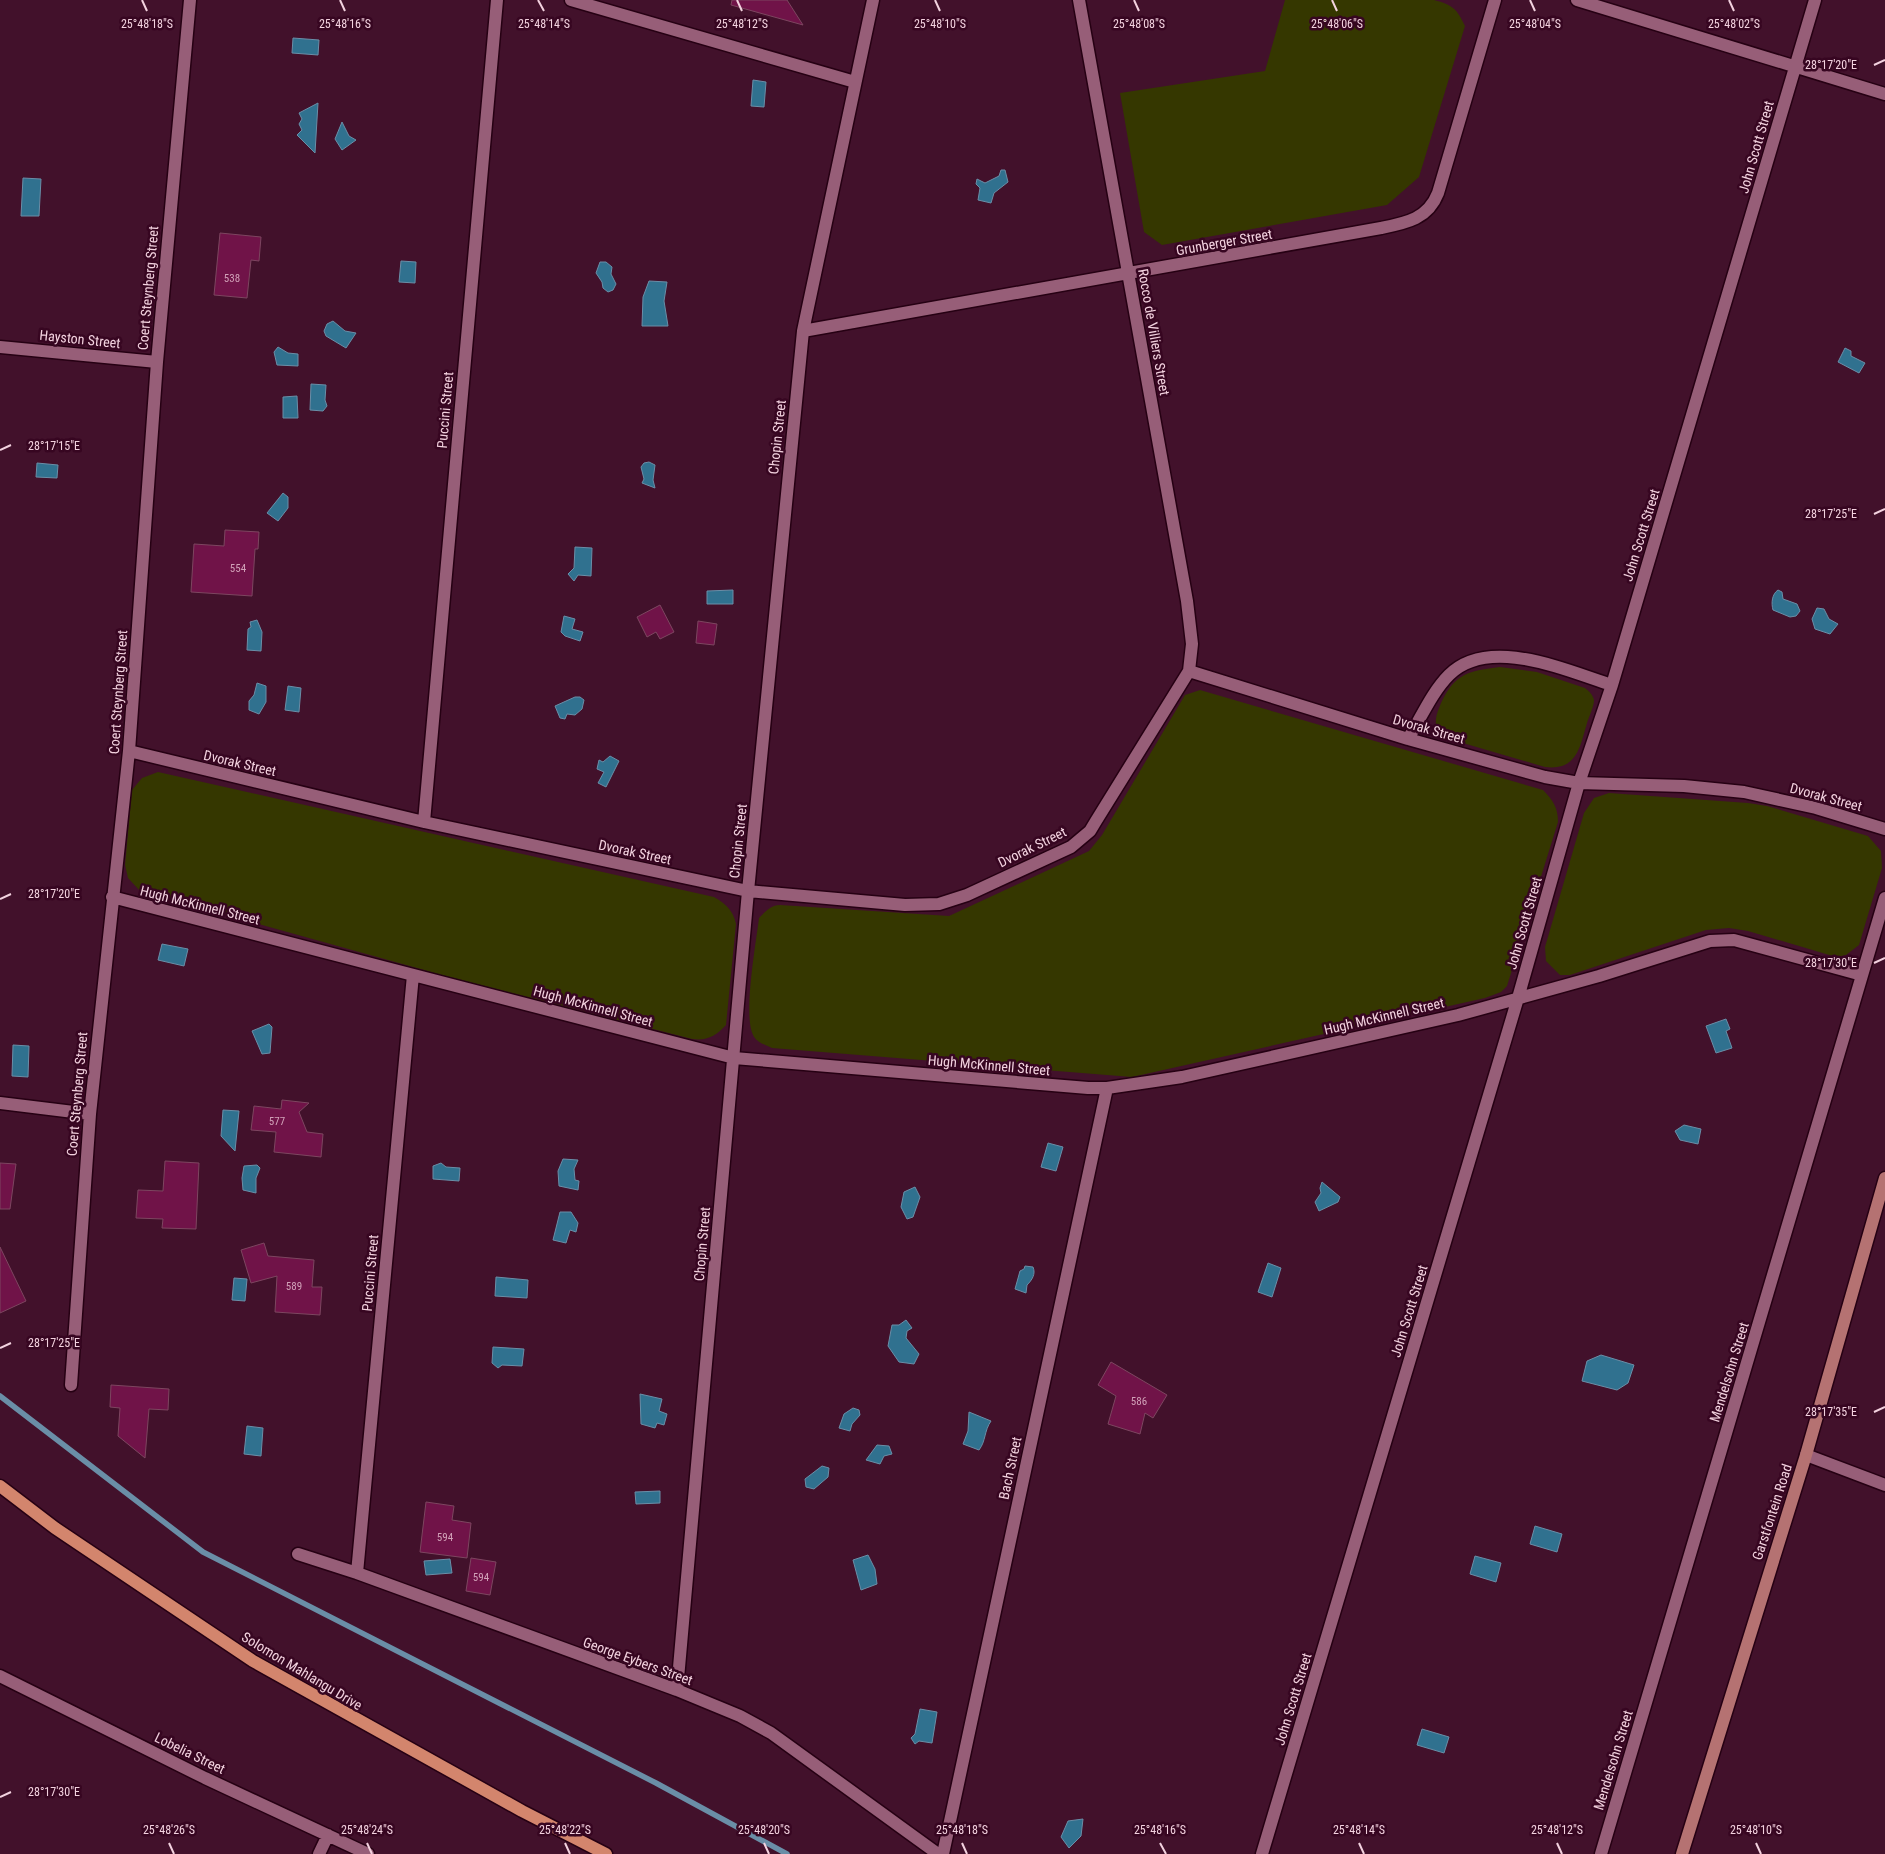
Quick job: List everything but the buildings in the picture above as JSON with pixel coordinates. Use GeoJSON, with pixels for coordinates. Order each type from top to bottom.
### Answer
{"type":"FeatureCollection","features":[{"type":"Feature","properties":{"kind":"main road","name":"Garstfontein Road"},"geometry":{"type":"LineString","coordinates":[[1682,1854],[1806,1455],[1885,1178]]}},
{"type":"Feature","properties":{"kind":"main road","name":"Solomon Mahlangu Drive"},"geometry":{"type":"LineString","coordinates":[[0,1486],[55,1528],[253,1661],[478,1788],[606,1854]]}},
{"type":"Feature","properties":{"kind":"street","name":"Coert Steynberg Street"},"geometry":{"type":"LineString","coordinates":[[71,1385],[90,1114],[129,751],[157,362],[190,0]]}},
{"type":"Feature","properties":{"kind":"street","name":"Puccini Street"},"geometry":{"type":"LineString","coordinates":[[424,822],[497,0]]}},
{"type":"Feature","properties":{"kind":"street"},"geometry":{"type":"LineString","coordinates":[[571,0],[855,82]]}},
{"type":"Feature","properties":{"kind":"street","name":"Chopin Street"},"geometry":{"type":"LineString","coordinates":[[676,1690],[748,891],[803,331],[873,0]]}},
{"type":"Feature","properties":{"kind":"street","name":"Rocco de Villiers Street"},"geometry":{"type":"LineString","coordinates":[[1079,0],[1191,625],[1192,644],[1189,670]]}},
{"type":"Feature","properties":{"kind":"street","name":"Grunberger Street"},"geometry":{"type":"LineString","coordinates":[[803,331],[1381,228],[1408,222],[1423,215],[1430,209],[1438,193],[1495,0]]}},
{"type":"Feature","properties":{"kind":"street"},"geometry":{"type":"LineString","coordinates":[[1577,0],[1885,94]]}},
{"type":"Feature","properties":{"kind":"street","name":"John Scott Street"},"geometry":{"type":"LineString","coordinates":[[1262,1854],[1518,998],[1579,783],[1612,686],[1815,0]]}},
{"type":"Feature","properties":{"kind":"street","name":"Hayston Street"},"geometry":{"type":"LineString","coordinates":[[0,347],[157,362]]}},
{"type":"Feature","properties":{"kind":"street"},"geometry":{"type":"LineString","coordinates":[[1408,739],[1441,684],[1456,668],[1467,662],[1496,657],[1536,661],[1612,686]]}},
{"type":"Feature","properties":{"kind":"street","name":"Dvorak Street"},"geometry":{"type":"LineString","coordinates":[[129,751],[424,822],[748,891],[905,905],[939,904],[967,895],[1071,847],[1090,831],[1189,670],[1408,739],[1545,777],[1579,783],[1684,786],[1744,792],[1816,808],[1885,829]]}},
{"type":"Feature","properties":{"kind":"street","name":"Hugh McKinnell Street"},"geometry":{"type":"LineString","coordinates":[[112,897],[734,1058],[1107,1088],[1182,1077],[1458,1015],[1720,940],[1734,940],[1862,975]]}},
{"type":"Feature","properties":{"kind":"street","name":"Mendelsohn Street"},"geometry":{"type":"LineString","coordinates":[[1601,1854],[1885,898]]}},
{"type":"Feature","properties":{"kind":"street","name":"Puccini Street"},"geometry":{"type":"LineString","coordinates":[[357,1573],[413,975]]}},
{"type":"Feature","properties":{"kind":"street","name":"Bach Street"},"geometry":{"type":"LineString","coordinates":[[943,1854],[1107,1088]]}},
{"type":"Feature","properties":{"kind":"street"},"geometry":{"type":"LineString","coordinates":[[0,1103],[90,1114]]}},
{"type":"Feature","properties":{"kind":"street"},"geometry":{"type":"LineString","coordinates":[[1806,1455],[1885,1485]]}},
{"type":"Feature","properties":{"kind":"street","name":"George Eybers Street"},"geometry":{"type":"LineString","coordinates":[[298,1554],[357,1573],[676,1690],[740,1716],[771,1733],[938,1854]]}},
{"type":"Feature","properties":{"kind":"street","name":"Lobelia Street"},"geometry":{"type":"LineString","coordinates":[[0,1676],[205,1778],[368,1854]]}},
{"type":"Feature","properties":{"kind":"street"},"geometry":{"type":"LineString","coordinates":[[319,1854],[328,1835]]}},
{"type":"Feature","properties":{"kind":"shaded area"},"geometry":{"type":"Polygon","coordinates":[[[1285,0],[1434,0],[1454,8],[1465,26],[1419,177],[1387,205],[1162,245],[1144,232],[1120,93],[1265,71],[1285,0]]]}},
{"type":"Feature","properties":{"kind":"shaded area"},"geometry":{"type":"Polygon","coordinates":[[[1500,667],[1537,672],[1585,688],[1591,693],[1594,700],[1593,706],[1579,749],[1571,761],[1556,767],[1545,767],[1456,741],[1436,725],[1436,717],[1441,703],[1446,693],[1458,679],[1471,672],[1500,667]]]}},
{"type":"Feature","properties":{"kind":"shaded area"},"geometry":{"type":"Polygon","coordinates":[[[1200,690],[1543,790],[1554,804],[1558,822],[1507,986],[1501,992],[1485,998],[1132,1077],[772,1048],[756,1040],[750,1025],[751,978],[759,918],[768,909],[780,905],[949,916],[1089,851],[1102,835],[1185,695],[1200,690]]]}},
{"type":"Feature","properties":{"kind":"shaded area"},"geometry":{"type":"Polygon","coordinates":[[[158,772],[714,897],[728,908],[736,924],[726,1025],[711,1037],[692,1039],[442,975],[140,891],[128,878],[125,865],[132,790],[142,778],[158,772]]]}},
{"type":"Feature","properties":{"kind":"shaded area"},"geometry":{"type":"Polygon","coordinates":[[[1609,793],[1767,806],[1868,836],[1881,851],[1882,868],[1859,945],[1846,955],[1836,957],[1748,931],[1729,928],[1706,930],[1570,975],[1560,975],[1546,961],[1545,947],[1584,813],[1594,798],[1609,793]]]}},
{"type":"Feature","properties":{"kind":"water"},"geometry":{"type":"Polygon","coordinates":[[[293,38],[319,40],[318,55],[292,53],[293,38]]]}},
{"type":"Feature","properties":{"kind":"water"},"geometry":{"type":"Polygon","coordinates":[[[753,80],[766,82],[764,107],[751,106],[753,80]]]}},
{"type":"Feature","properties":{"kind":"water"},"geometry":{"type":"Polygon","coordinates":[[[318,103],[315,153],[297,135],[302,130],[299,124],[302,119],[299,113],[318,103]]]}},
{"type":"Feature","properties":{"kind":"water"},"geometry":{"type":"Polygon","coordinates":[[[342,122],[349,136],[356,140],[342,150],[335,139],[342,122]]]}},
{"type":"Feature","properties":{"kind":"water"},"geometry":{"type":"Polygon","coordinates":[[[1001,170],[1005,170],[1008,182],[994,193],[991,203],[978,200],[980,188],[976,184],[977,179],[985,183],[999,176],[1001,170]]]}},
{"type":"Feature","properties":{"kind":"water"},"geometry":{"type":"Polygon","coordinates":[[[23,178],[41,179],[39,216],[21,216],[23,178]]]}},
{"type":"Feature","properties":{"kind":"water"},"geometry":{"type":"Polygon","coordinates":[[[401,261],[416,262],[415,283],[399,282],[401,261]]]}},
{"type":"Feature","properties":{"kind":"water"},"geometry":{"type":"Polygon","coordinates":[[[600,262],[606,262],[612,267],[611,274],[616,284],[613,290],[608,292],[603,288],[602,282],[596,273],[600,262]]]}},
{"type":"Feature","properties":{"kind":"water"},"geometry":{"type":"Polygon","coordinates":[[[649,281],[667,282],[664,301],[668,326],[642,326],[643,297],[649,281]]]}},
{"type":"Feature","properties":{"kind":"water"},"geometry":{"type":"Polygon","coordinates":[[[333,321],[345,331],[356,333],[346,348],[326,336],[324,331],[327,324],[333,321]]]}},
{"type":"Feature","properties":{"kind":"water"},"geometry":{"type":"Polygon","coordinates":[[[278,347],[288,353],[298,354],[298,366],[277,365],[274,352],[278,347]]]}},
{"type":"Feature","properties":{"kind":"water"},"geometry":{"type":"Polygon","coordinates":[[[1845,348],[1851,351],[1851,356],[1865,363],[1859,373],[1838,362],[1845,348]]]}},
{"type":"Feature","properties":{"kind":"water"},"geometry":{"type":"Polygon","coordinates":[[[311,384],[326,385],[325,400],[327,406],[323,411],[310,410],[311,384]]]}},
{"type":"Feature","properties":{"kind":"water"},"geometry":{"type":"Polygon","coordinates":[[[297,396],[298,418],[283,418],[283,397],[297,396]]]}},
{"type":"Feature","properties":{"kind":"water"},"geometry":{"type":"Polygon","coordinates":[[[649,462],[655,465],[653,480],[655,488],[642,483],[644,479],[641,467],[644,463],[649,462]]]}},
{"type":"Feature","properties":{"kind":"water"},"geometry":{"type":"Polygon","coordinates":[[[37,463],[58,465],[57,478],[36,477],[37,463]]]}},
{"type":"Feature","properties":{"kind":"water"},"geometry":{"type":"Polygon","coordinates":[[[283,493],[288,497],[288,508],[278,521],[267,513],[283,493]]]}},
{"type":"Feature","properties":{"kind":"water"},"geometry":{"type":"Polygon","coordinates":[[[575,547],[592,548],[591,576],[578,575],[574,581],[568,574],[574,568],[575,547]]]}},
{"type":"Feature","properties":{"kind":"water"},"geometry":{"type":"Polygon","coordinates":[[[733,590],[733,604],[707,604],[707,591],[733,590]]]}},
{"type":"Feature","properties":{"kind":"water"},"geometry":{"type":"Polygon","coordinates":[[[1778,590],[1782,592],[1783,599],[1797,604],[1800,611],[1796,616],[1790,617],[1773,610],[1772,599],[1778,590]]]}},
{"type":"Feature","properties":{"kind":"water"},"geometry":{"type":"Polygon","coordinates":[[[1817,608],[1824,609],[1829,619],[1838,624],[1830,634],[1815,629],[1812,619],[1817,608]]]}},
{"type":"Feature","properties":{"kind":"water"},"geometry":{"type":"Polygon","coordinates":[[[564,616],[575,619],[572,629],[583,632],[580,641],[565,636],[561,632],[564,616]]]}},
{"type":"Feature","properties":{"kind":"water"},"geometry":{"type":"Polygon","coordinates":[[[257,620],[262,632],[261,651],[247,650],[248,629],[251,627],[250,622],[257,620]]]}},
{"type":"Feature","properties":{"kind":"water"},"geometry":{"type":"Polygon","coordinates":[[[257,683],[266,686],[266,702],[259,714],[249,710],[249,701],[254,695],[257,683]]]}},
{"type":"Feature","properties":{"kind":"water"},"geometry":{"type":"Polygon","coordinates":[[[288,686],[301,688],[299,712],[285,710],[288,686]]]}},
{"type":"Feature","properties":{"kind":"water"},"geometry":{"type":"Polygon","coordinates":[[[575,697],[580,697],[584,700],[582,709],[575,715],[567,714],[565,719],[560,718],[555,706],[575,697]]]}},
{"type":"Feature","properties":{"kind":"water"},"geometry":{"type":"Polygon","coordinates":[[[610,756],[619,761],[606,787],[598,783],[604,772],[597,769],[599,760],[603,762],[610,756]]]}},
{"type":"Feature","properties":{"kind":"water"},"geometry":{"type":"Polygon","coordinates":[[[162,944],[188,949],[184,966],[158,960],[162,944]]]}},
{"type":"Feature","properties":{"kind":"water"},"geometry":{"type":"Polygon","coordinates":[[[1726,1019],[1730,1029],[1726,1031],[1732,1048],[1716,1053],[1706,1026],[1726,1019]]]}},
{"type":"Feature","properties":{"kind":"water"},"geometry":{"type":"Polygon","coordinates":[[[269,1024],[272,1027],[270,1053],[262,1054],[252,1031],[269,1024]]]}},
{"type":"Feature","properties":{"kind":"water"},"geometry":{"type":"Polygon","coordinates":[[[13,1045],[29,1046],[28,1077],[12,1076],[13,1045]]]}},
{"type":"Feature","properties":{"kind":"water"},"geometry":{"type":"Polygon","coordinates":[[[223,1110],[239,1111],[235,1151],[221,1136],[223,1110]]]}},
{"type":"Feature","properties":{"kind":"water"},"geometry":{"type":"Polygon","coordinates":[[[1684,1125],[1701,1129],[1698,1144],[1680,1140],[1675,1131],[1684,1125]]]}},
{"type":"Feature","properties":{"kind":"water"},"geometry":{"type":"Polygon","coordinates":[[[1048,1143],[1063,1147],[1056,1171],[1041,1167],[1048,1143]]]}},
{"type":"Feature","properties":{"kind":"water"},"geometry":{"type":"Polygon","coordinates":[[[563,1159],[578,1160],[574,1169],[575,1180],[579,1181],[578,1190],[559,1186],[558,1171],[563,1159]]]}},
{"type":"Feature","properties":{"kind":"water"},"geometry":{"type":"Polygon","coordinates":[[[441,1163],[446,1167],[460,1168],[459,1181],[433,1179],[433,1166],[441,1163]]]}},
{"type":"Feature","properties":{"kind":"water"},"geometry":{"type":"Polygon","coordinates":[[[257,1165],[260,1168],[256,1178],[256,1193],[243,1190],[244,1166],[257,1165]]]}},
{"type":"Feature","properties":{"kind":"water"},"geometry":{"type":"Polygon","coordinates":[[[1322,1182],[1340,1197],[1338,1202],[1319,1211],[1315,1202],[1321,1193],[1322,1182]]]}},
{"type":"Feature","properties":{"kind":"water"},"geometry":{"type":"Polygon","coordinates":[[[915,1187],[920,1197],[913,1217],[907,1219],[901,1207],[904,1192],[915,1187]]]}},
{"type":"Feature","properties":{"kind":"water"},"geometry":{"type":"Polygon","coordinates":[[[560,1212],[571,1212],[578,1223],[576,1232],[570,1230],[566,1243],[553,1240],[560,1212]]]}},
{"type":"Feature","properties":{"kind":"water"},"geometry":{"type":"Polygon","coordinates":[[[1268,1263],[1281,1268],[1272,1297],[1258,1292],[1268,1263]]]}},
{"type":"Feature","properties":{"kind":"water"},"geometry":{"type":"Polygon","coordinates":[[[1025,1266],[1033,1267],[1034,1272],[1032,1279],[1027,1285],[1026,1293],[1015,1289],[1020,1271],[1025,1266]]]}},
{"type":"Feature","properties":{"kind":"water"},"geometry":{"type":"Polygon","coordinates":[[[496,1277],[528,1280],[527,1298],[495,1296],[496,1277]]]}},
{"type":"Feature","properties":{"kind":"water"},"geometry":{"type":"Polygon","coordinates":[[[234,1278],[247,1279],[245,1301],[232,1300],[234,1278]]]}},
{"type":"Feature","properties":{"kind":"water"},"geometry":{"type":"Polygon","coordinates":[[[906,1320],[912,1328],[907,1331],[906,1338],[919,1354],[914,1364],[899,1362],[888,1346],[892,1325],[899,1325],[906,1320]]]}},
{"type":"Feature","properties":{"kind":"water"},"geometry":{"type":"Polygon","coordinates":[[[493,1347],[524,1349],[522,1366],[502,1365],[498,1368],[492,1363],[493,1347]]]}},
{"type":"Feature","properties":{"kind":"water"},"geometry":{"type":"Polygon","coordinates":[[[1601,1355],[1634,1365],[1628,1383],[1617,1390],[1582,1381],[1587,1361],[1601,1355]]]}},
{"type":"Feature","properties":{"kind":"water"},"geometry":{"type":"Polygon","coordinates":[[[640,1394],[662,1399],[659,1411],[667,1414],[664,1425],[657,1423],[655,1428],[641,1424],[640,1394]]]}},
{"type":"Feature","properties":{"kind":"water"},"geometry":{"type":"Polygon","coordinates":[[[853,1408],[859,1410],[860,1415],[852,1424],[850,1431],[839,1428],[844,1414],[853,1408]]]}},
{"type":"Feature","properties":{"kind":"water"},"geometry":{"type":"Polygon","coordinates":[[[969,1412],[991,1421],[979,1450],[963,1444],[968,1431],[969,1412]]]}},
{"type":"Feature","properties":{"kind":"water"},"geometry":{"type":"Polygon","coordinates":[[[247,1426],[263,1428],[261,1456],[244,1454],[247,1426]]]}},
{"type":"Feature","properties":{"kind":"water"},"geometry":{"type":"Polygon","coordinates":[[[877,1445],[889,1446],[892,1454],[884,1456],[880,1464],[866,1460],[877,1445]]]}},
{"type":"Feature","properties":{"kind":"water"},"geometry":{"type":"Polygon","coordinates":[[[822,1466],[829,1468],[828,1477],[814,1489],[806,1487],[805,1479],[822,1466]]]}},
{"type":"Feature","properties":{"kind":"water"},"geometry":{"type":"Polygon","coordinates":[[[660,1491],[660,1503],[636,1504],[635,1492],[660,1491]]]}},
{"type":"Feature","properties":{"kind":"water"},"geometry":{"type":"Polygon","coordinates":[[[1535,1526],[1562,1534],[1557,1552],[1530,1544],[1535,1526]]]}},
{"type":"Feature","properties":{"kind":"water"},"geometry":{"type":"Polygon","coordinates":[[[868,1555],[875,1569],[877,1584],[861,1590],[853,1560],[868,1555]]]}},
{"type":"Feature","properties":{"kind":"water"},"geometry":{"type":"Polygon","coordinates":[[[1475,1556],[1501,1563],[1496,1582],[1470,1574],[1475,1556]]]}},
{"type":"Feature","properties":{"kind":"water"},"geometry":{"type":"Polygon","coordinates":[[[450,1559],[452,1573],[426,1575],[424,1561],[450,1559]]]}},
{"type":"Feature","properties":{"kind":"water"},"geometry":{"type":"Polygon","coordinates":[[[920,1709],[937,1712],[932,1743],[919,1741],[915,1744],[911,1738],[915,1734],[920,1709]]]}},
{"type":"Feature","properties":{"kind":"water"},"geometry":{"type":"Polygon","coordinates":[[[1422,1729],[1449,1737],[1444,1753],[1417,1745],[1422,1729]]]}},
{"type":"Feature","properties":{"kind":"water"},"geometry":{"type":"Polygon","coordinates":[[[1083,1819],[1081,1836],[1069,1848],[1061,1837],[1068,1821],[1083,1819]]]}},
{"type":"Feature","properties":{"kind":"waterway"},"geometry":{"type":"LineString","coordinates":[[0,1396],[203,1552],[656,1783],[787,1854]]}}]}
